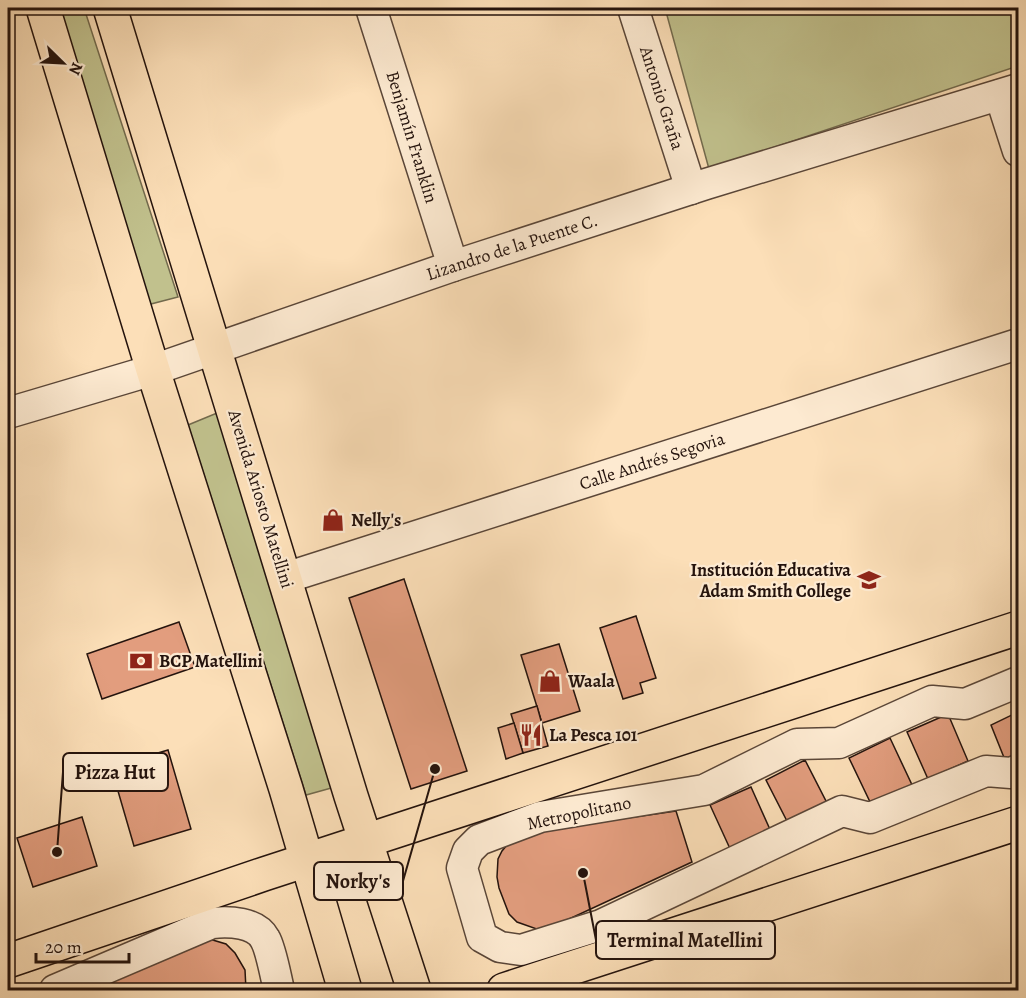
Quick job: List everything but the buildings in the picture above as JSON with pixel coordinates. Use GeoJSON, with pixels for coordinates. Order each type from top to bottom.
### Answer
{"type":"FeatureCollection","features":[{"type":"Feature","properties":{"kind":"main road"},"geometry":{"type":"LineString","coordinates":[[43,8],[153,370],[286,789],[345,990]]}},
{"type":"Feature","properties":{"kind":"main road","name":"Avenida Ariosto Matellini"},"geometry":{"type":"LineString","coordinates":[[110,8],[366,842],[414,990]]}},
{"type":"Feature","properties":{"kind":"main road"},"geometry":{"type":"LineString","coordinates":[[8,961],[306,860],[1018,628]]}},
{"type":"Feature","properties":{"kind":"main road"},"geometry":{"type":"LineString","coordinates":[[504,990],[1018,823]]}},
{"type":"Feature","properties":{"kind":"street","name":"Benjamín Franklin"},"geometry":{"type":"LineString","coordinates":[[371,8],[453,266]]}},
{"type":"Feature","properties":{"kind":"street","name":"Antonio Graña"},"geometry":{"type":"LineString","coordinates":[[633,8],[691,189]]}},
{"type":"Feature","properties":{"kind":"street","name":"Lizandro de la Puente C."},"geometry":{"type":"LineString","coordinates":[[8,413],[153,370],[453,266],[691,189],[1010,92]]}},
{"type":"Feature","properties":{"kind":"street"},"geometry":{"type":"LineString","coordinates":[[1010,92],[1018,151]]}},
{"type":"Feature","properties":{"kind":"street","name":"Calle Andrés Segovia"},"geometry":{"type":"LineString","coordinates":[[285,578],[1018,344]]}},
{"type":"Feature","properties":{"kind":"street","name":"Metropolitano"},"geometry":{"type":"LineString","coordinates":[[1018,682],[965,705],[932,701],[839,743],[797,744],[704,790],[540,817],[479,840],[468,851],[462,874],[482,937],[500,947],[521,950],[600,925],[842,811],[870,818],[986,771],[1011,773],[1018,770]]}},
{"type":"Feature","properties":{"kind":"street"},"geometry":{"type":"LineString","coordinates":[[55,990],[212,923],[225,921],[246,926],[265,938],[279,990]]}},
{"type":"Feature","properties":{"kind":"green space"},"geometry":{"type":"Polygon","coordinates":[[[52,8],[84,8],[178,297],[147,305],[52,8]]]}},
{"type":"Feature","properties":{"kind":"green space"},"geometry":{"type":"Polygon","coordinates":[[[665,8],[1018,8],[1018,66],[709,169],[665,8]]]}},
{"type":"Feature","properties":{"kind":"green space"},"geometry":{"type":"Polygon","coordinates":[[[217,413],[335,787],[306,795],[188,425],[217,413]]]}},
{"type":"Feature","properties":{"kind":"place","name":"Nelly's"},"geometry":{"type":"Point","coordinates":[333,520]}},
{"type":"Feature","properties":{"kind":"place","name":"Institución Educativa Adam Smith College"},"geometry":{"type":"Point","coordinates":[869,580]}},
{"type":"Feature","properties":{"kind":"place","name":"BCP Matellini"},"geometry":{"type":"Point","coordinates":[141,661]}},
{"type":"Feature","properties":{"kind":"place","name":"Waala"},"geometry":{"type":"Point","coordinates":[550,681]}},
{"type":"Feature","properties":{"kind":"place","name":"La Pesca 101"},"geometry":{"type":"Point","coordinates":[531,735]}},
{"type":"Feature","properties":{"kind":"place","name":"Norky's"},"geometry":{"type":"Point","coordinates":[435,769]}},
{"type":"Feature","properties":{"kind":"place","name":"Pizza Hut"},"geometry":{"type":"Point","coordinates":[57,852]}},
{"type":"Feature","properties":{"kind":"place","name":"Terminal Matellini"},"geometry":{"type":"Point","coordinates":[583,873]}}]}
